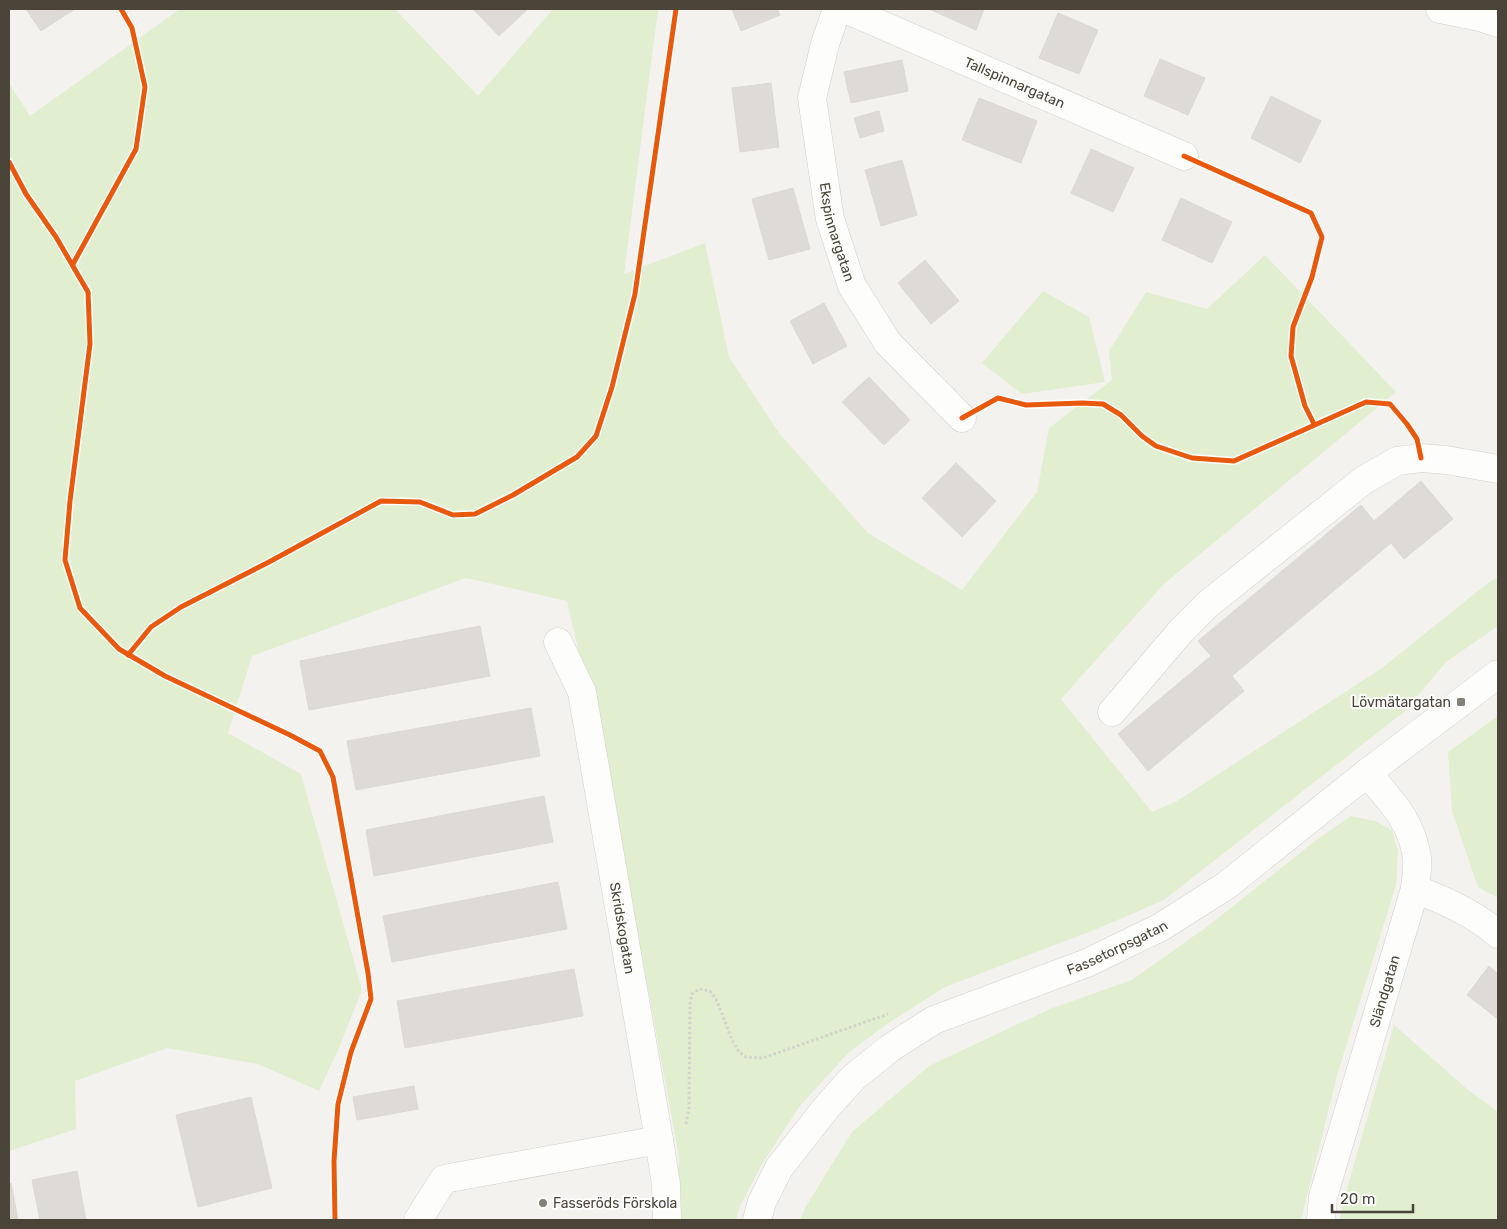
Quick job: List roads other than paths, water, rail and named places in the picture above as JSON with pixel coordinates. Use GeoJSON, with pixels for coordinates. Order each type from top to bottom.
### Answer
{"type":"FeatureCollection","features":[{"type":"Feature","properties":{"kind":"street","name":"Ekspinnargatan"},"geometry":{"type":"LineString","coordinates":[[837,9],[825,44],[812,98],[830,219],[852,286],[888,343],[962,418]]}},
{"type":"Feature","properties":{"kind":"street","name":"Tallspinnargatan"},"geometry":{"type":"LineString","coordinates":[[846,9],[1184,156]]}},
{"type":"Feature","properties":{"kind":"street"},"geometry":{"type":"LineString","coordinates":[[1440,9],[1488,16]]}},
{"type":"Feature","properties":{"kind":"street"},"geometry":{"type":"LineString","coordinates":[[1112,712],[1181,631],[1208,604],[1364,480],[1397,461],[1421,458],[1446,460],[1498,469]]}},
{"type":"Feature","properties":{"kind":"street","name":"Skridskogatan"},"geometry":{"type":"LineString","coordinates":[[558,642],[582,692],[659,1140],[666,1184],[667,1220]]}},
{"type":"Feature","properties":{"kind":"street","name":"Fassetorpsgatan"},"geometry":{"type":"LineString","coordinates":[[757,1220],[762,1202],[779,1168],[854,1077],[890,1048],[934,1020],[1086,963],[1162,927],[1227,885],[1367,773],[1498,674]]}},
{"type":"Feature","properties":{"kind":"street","name":"Sländgatan"},"geometry":{"type":"LineString","coordinates":[[1321,1220],[1323,1197],[1415,889],[1417,860],[1411,833],[1405,820],[1367,773]]}},
{"type":"Feature","properties":{"kind":"street"},"geometry":{"type":"LineString","coordinates":[[1415,889],[1450,902],[1484,922],[1498,934]]}},
{"type":"Feature","properties":{"kind":"street"},"geometry":{"type":"LineString","coordinates":[[418,1220],[444,1179],[659,1140]]}},
{"type":"Feature","properties":{"kind":"place","name":"Lövmätargatan"},"geometry":{"type":"Point","coordinates":[1461,702]}},
{"type":"Feature","properties":{"kind":"place","name":"Fasseröds Förskola"},"geometry":{"type":"Point","coordinates":[543,1203]}}]}
